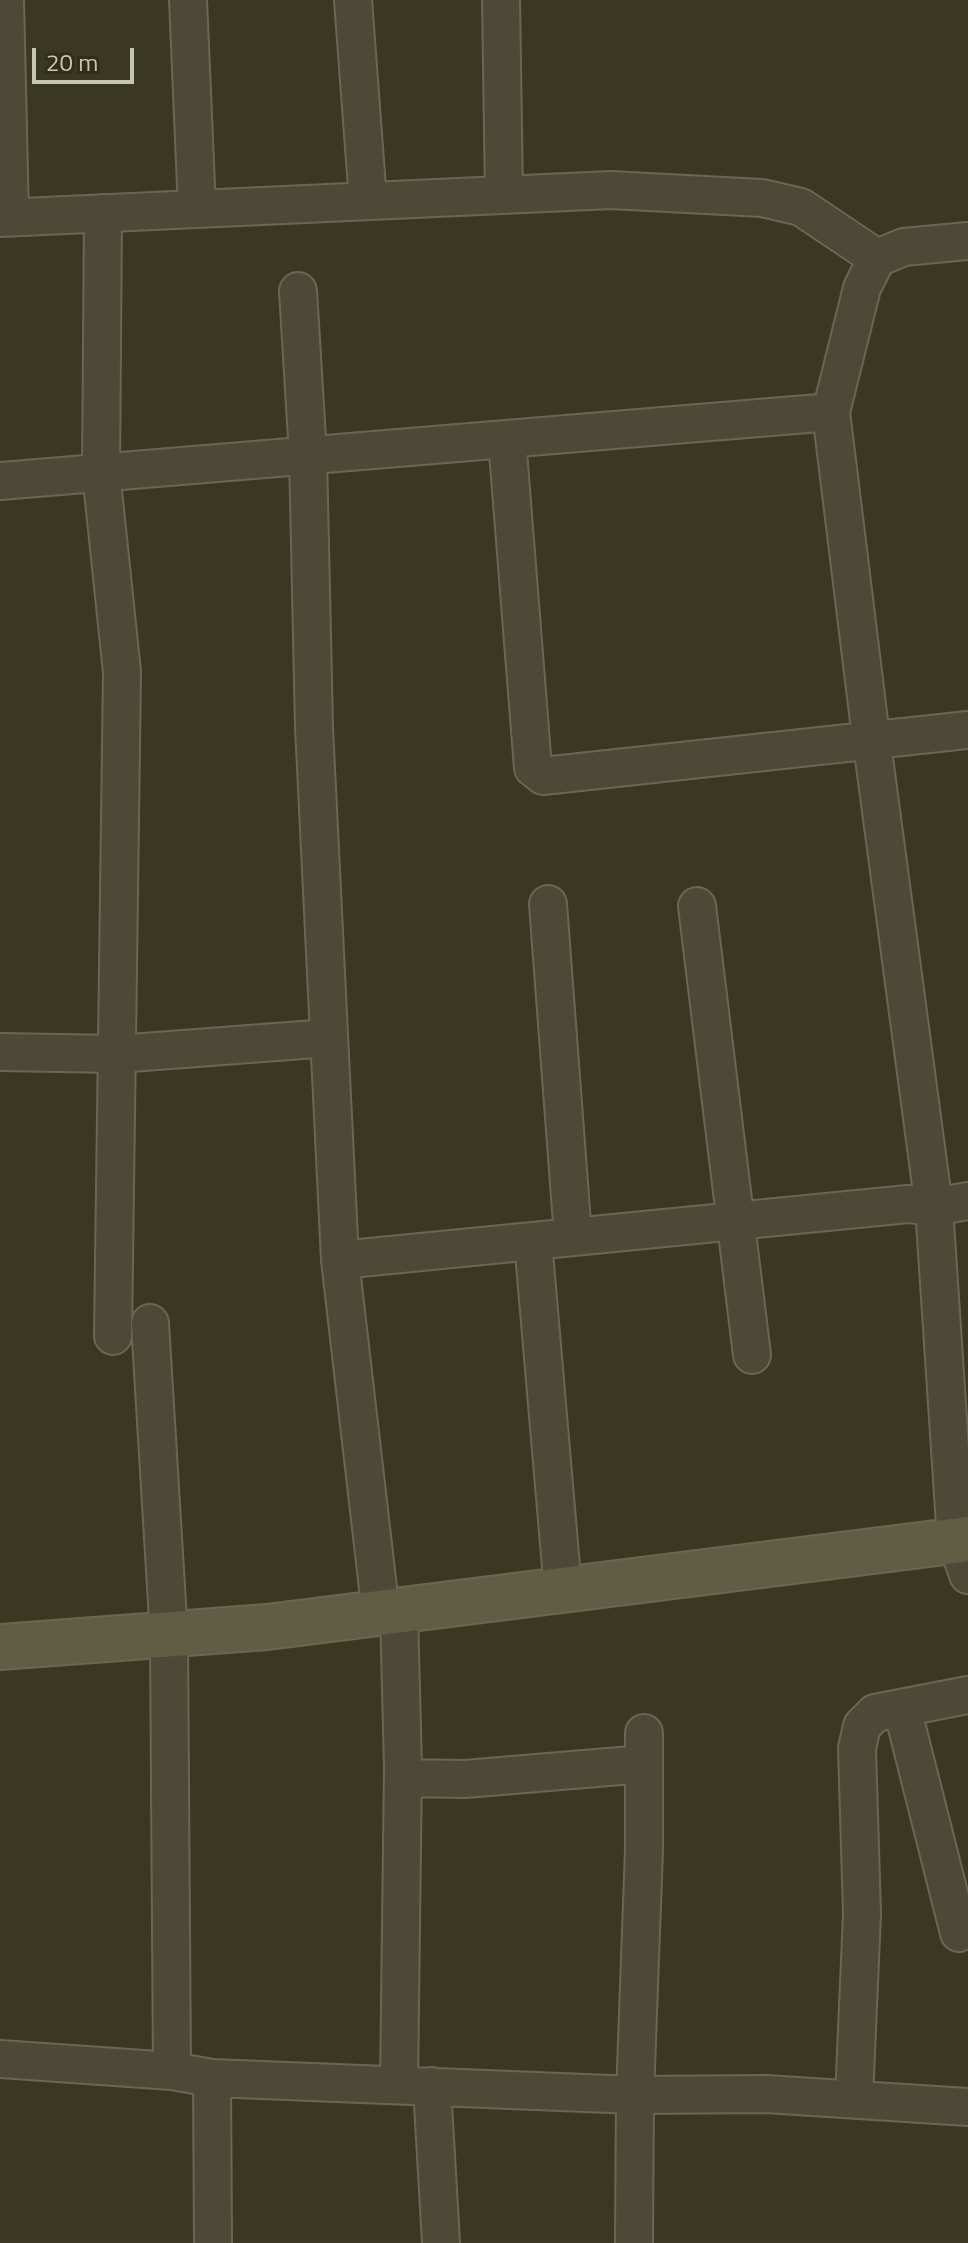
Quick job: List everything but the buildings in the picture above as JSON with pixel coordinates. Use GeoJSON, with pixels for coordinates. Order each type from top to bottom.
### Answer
{"type":"FeatureCollection","features":[{"type":"Feature","properties":{"kind":"street"},"geometry":{"type":"LineString","coordinates":[[5,0],[5,218],[611,190],[762,198],[801,207],[877,258]]}},
{"type":"Feature","properties":{"kind":"street"},"geometry":{"type":"LineString","coordinates":[[188,0],[197,209]]}},
{"type":"Feature","properties":{"kind":"street"},"geometry":{"type":"LineString","coordinates":[[353,0],[368,201]]}},
{"type":"Feature","properties":{"kind":"street"},"geometry":{"type":"LineString","coordinates":[[501,0],[504,195]]}},
{"type":"Feature","properties":{"kind":"street"},"geometry":{"type":"LineString","coordinates":[[103,213],[101,472],[122,672],[113,1336]]}},
{"type":"Feature","properties":{"kind":"street"},"geometry":{"type":"LineString","coordinates":[[0,1647],[169,1636],[390,1613],[563,1590],[964,1551],[951,1204],[872,742],[831,412],[862,288],[877,258],[904,247],[968,241]]}},
{"type":"Feature","properties":{"kind":"street"},"geometry":{"type":"LineString","coordinates":[[298,291],[308,455],[314,727],[340,1260],[390,1613],[403,1778],[415,2085],[441,2243]]}},
{"type":"Feature","properties":{"kind":"street"},"geometry":{"type":"LineString","coordinates":[[0,481],[831,412]]}},
{"type":"Feature","properties":{"kind":"street"},"geometry":{"type":"LineString","coordinates":[[507,439],[533,768],[543,776],[968,730]]}},
{"type":"Feature","properties":{"kind":"street"},"geometry":{"type":"LineString","coordinates":[[548,904],[573,1237]]}},
{"type":"Feature","properties":{"kind":"street"},"geometry":{"type":"LineString","coordinates":[[697,906],[752,1355]]}},
{"type":"Feature","properties":{"kind":"street"},"geometry":{"type":"LineString","coordinates":[[0,1052],[117,1054],[329,1038]]}},
{"type":"Feature","properties":{"kind":"street"},"geometry":{"type":"LineString","coordinates":[[340,1260],[908,1204],[951,1204]]}},
{"type":"Feature","properties":{"kind":"street"},"geometry":{"type":"LineString","coordinates":[[533,1241],[563,1590]]}},
{"type":"Feature","properties":{"kind":"street"},"geometry":{"type":"LineString","coordinates":[[150,1323],[169,1636],[172,2071]]}},
{"type":"Feature","properties":{"kind":"street"},"geometry":{"type":"LineString","coordinates":[[854,2099],[862,1914],[857,1748],[862,1726],[875,1713],[968,1695]]}},
{"type":"Feature","properties":{"kind":"street"},"geometry":{"type":"LineString","coordinates":[[902,1708],[959,1933]]}},
{"type":"Feature","properties":{"kind":"street"},"geometry":{"type":"LineString","coordinates":[[403,1778],[465,1779],[644,1748],[634,2243]]}},
{"type":"Feature","properties":{"kind":"street"},"geometry":{"type":"LineString","coordinates":[[0,2059],[172,2071],[212,2078],[635,2095],[766,2094],[968,2107]]}},
{"type":"Feature","properties":{"kind":"street"},"geometry":{"type":"LineString","coordinates":[[212,2078],[213,2243]]}}]}
